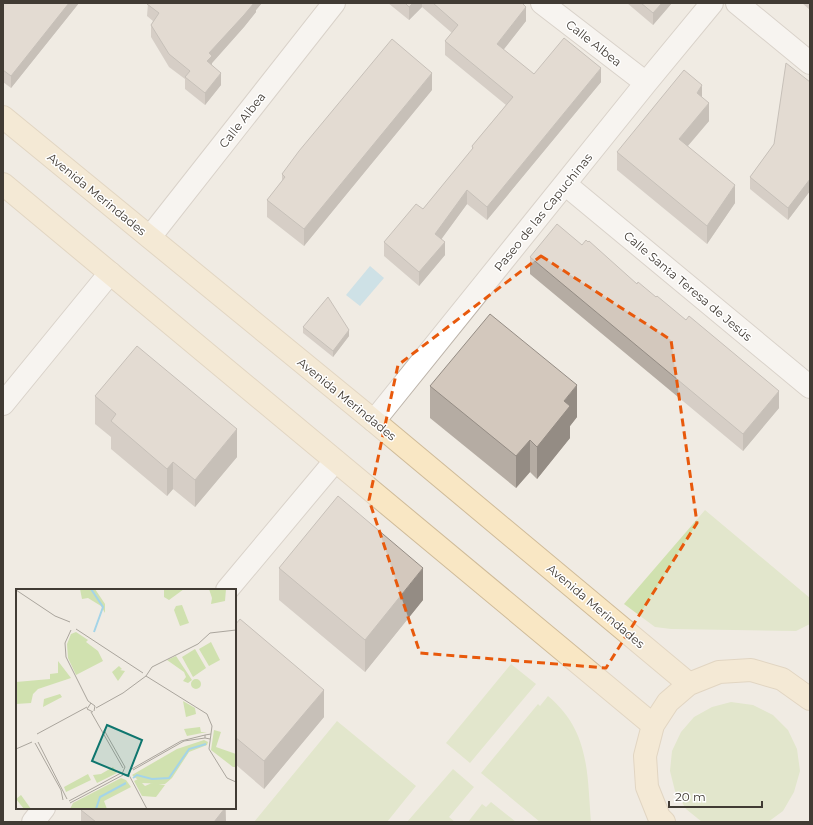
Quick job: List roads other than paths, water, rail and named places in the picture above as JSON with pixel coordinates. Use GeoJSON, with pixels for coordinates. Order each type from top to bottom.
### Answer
{"type":"FeatureCollection","features":[{"type":"Feature","properties":{"kind":"main road","name":"Avenida Merindades"},"geometry":{"type":"LineString","coordinates":[[3,117],[374,421],[689,684]]}},
{"type":"Feature","properties":{"kind":"main road"},"geometry":{"type":"LineString","coordinates":[[3,184],[653,725]]}},
{"type":"Feature","properties":{"kind":"main road"},"geometry":{"type":"LineString","coordinates":[[664,822],[659,817],[647,787],[645,756],[653,725],[668,702],[689,684],[719,672],[751,670],[782,678],[810,699]]}},
{"type":"Feature","properties":{"kind":"street","name":"Calle Albea"},"geometry":{"type":"LineString","coordinates":[[150,237],[334,3]]}},
{"type":"Feature","properties":{"kind":"street","name":"Calle Albea"},"geometry":{"type":"LineString","coordinates":[[542,3],[646,83]]}},
{"type":"Feature","properties":{"kind":"street","name":"Paseo de las Capuchinas"},"geometry":{"type":"LineString","coordinates":[[374,421],[712,3]]}},
{"type":"Feature","properties":{"kind":"street"},"geometry":{"type":"LineString","coordinates":[[737,3],[810,63]]}},
{"type":"Feature","properties":{"kind":"street","name":"Calle Santa Teresa de Jesús"},"geometry":{"type":"LineString","coordinates":[[565,184],[810,387]]}},
{"type":"Feature","properties":{"kind":"street"},"geometry":{"type":"LineString","coordinates":[[3,404],[110,273]]}},
{"type":"Feature","properties":{"kind":"street"},"geometry":{"type":"LineString","coordinates":[[228,589],[335,461]]}},
{"type":"Feature","properties":{"kind":"street"},"geometry":{"type":"LineString","coordinates":[[33,822],[43,809]]}},
{"type":"Feature","properties":{"kind":"water"},"geometry":{"type":"Polygon","coordinates":[[[370,266],[384,278],[360,306],[346,295],[370,266]]]}}]}
